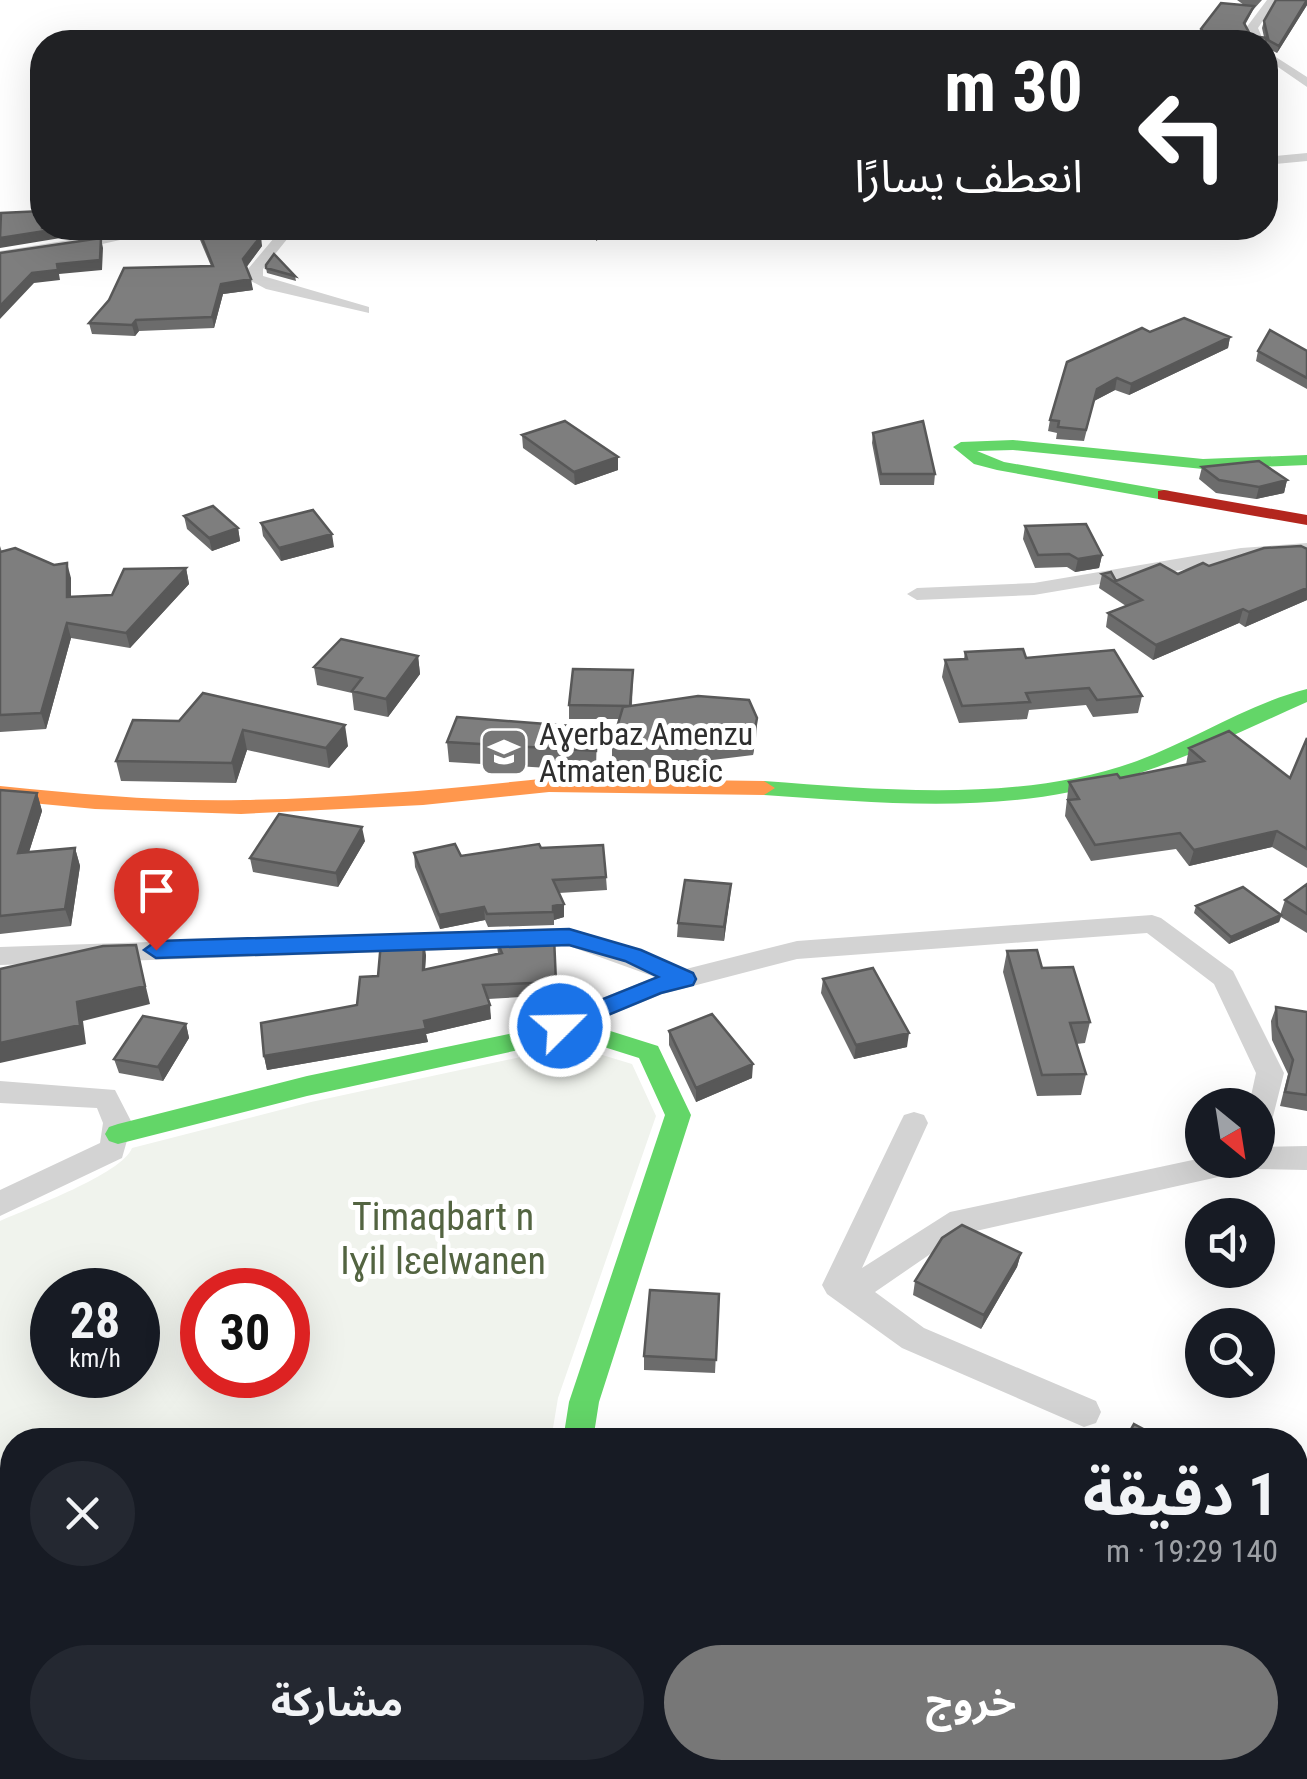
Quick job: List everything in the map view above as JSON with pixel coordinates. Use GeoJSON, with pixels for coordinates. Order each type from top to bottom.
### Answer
{"type":"FeatureCollection","features":[{"type":"Feature","properties":{"kind":"street"},"geometry":{"type":"LineString","coordinates":[[1253,30],[1272,0]]}},
{"type":"Feature","properties":{"kind":"street"},"geometry":{"type":"LineString","coordinates":[[1278,62],[1307,83]]}},
{"type":"Feature","properties":{"kind":"street"},"geometry":{"type":"LineString","coordinates":[[1278,160],[1307,157]]}},
{"type":"Feature","properties":{"kind":"street"},"geometry":{"type":"LineString","coordinates":[[0,255],[108,240]]}},
{"type":"Feature","properties":{"kind":"street"},"geometry":{"type":"LineString","coordinates":[[278,240],[255,268],[256,278],[271,286],[364,310]]}},
{"type":"Feature","properties":{"kind":"street"},"geometry":{"type":"LineString","coordinates":[[1307,460],[1253,467],[1137,460],[988,442],[961,448],[980,461],[1003,467],[1307,520]]}},
{"type":"Feature","properties":{"kind":"street"},"geometry":{"type":"LineString","coordinates":[[917,594],[1034,589],[1241,554],[1307,549]]}},
{"type":"Feature","properties":{"kind":"street"},"geometry":{"type":"LineString","coordinates":[[0,793],[95,802],[241,807],[422,798],[549,786],[795,788],[926,800],[1087,781],[1143,766],[1307,695]]}},
{"type":"Feature","properties":{"kind":"street"},"geometry":{"type":"LineString","coordinates":[[118,1134],[307,1086],[528,1039],[655,986],[796,950],[1152,924],[1224,978],[1270,1072],[1267,1088]]}},
{"type":"Feature","properties":{"kind":"street"},"geometry":{"type":"LineString","coordinates":[[0,956],[569,937],[633,956],[684,979]]}},
{"type":"Feature","properties":{"kind":"street"},"geometry":{"type":"LineString","coordinates":[[528,1039],[604,1038],[649,1052],[678,1115],[584,1402],[580,1428]]}},
{"type":"Feature","properties":{"kind":"street"},"geometry":{"type":"LineString","coordinates":[[0,1092],[105,1098],[119,1116],[112,1150],[0,1204]]}},
{"type":"Feature","properties":{"kind":"street"},"geometry":{"type":"LineString","coordinates":[[914,1123],[838,1285],[913,1338],[1084,1412]]}},
{"type":"Feature","properties":{"kind":"street"},"geometry":{"type":"LineString","coordinates":[[1275,1159],[1307,1158]]}},
{"type":"Feature","properties":{"kind":"street"},"geometry":{"type":"LineString","coordinates":[[851,1292],[950,1224],[1185,1173]]}},
{"type":"Feature","properties":{"kind":"green space","name":"Timaqbart n Iɣil Iɛelwanen"},"geometry":{"type":"Polygon","coordinates":[[[599,1054],[632,1064],[656,1116],[558,1398],[553,1428],[0,1428],[0,1221],[93,1179],[125,1158],[132,1148],[311,1102],[530,1055],[599,1054]]]}},
{"type":"Feature","properties":{"kind":"building"},"geometry":{"type":"Polygon","coordinates":[[[1276,0],[1307,0],[1279,46],[1278,30],[1266,30],[1264,21],[1276,0]]]}},
{"type":"Feature","properties":{"kind":"building"},"geometry":{"type":"Polygon","coordinates":[[[1221,3],[1254,6],[1244,23],[1248,30],[1201,29],[1221,3]]]}},
{"type":"Feature","properties":{"kind":"building"},"geometry":{"type":"Polygon","coordinates":[[[30,212],[30,233],[0,238],[1,213],[30,212]]]}},
{"type":"Feature","properties":{"kind":"building"},"geometry":{"type":"Polygon","coordinates":[[[101,240],[100,260],[57,264],[58,270],[32,273],[0,306],[0,253],[101,240]]]}},
{"type":"Feature","properties":{"kind":"building"},"geometry":{"type":"Polygon","coordinates":[[[203,240],[258,240],[243,259],[251,279],[221,284],[212,317],[136,320],[132,325],[89,323],[109,300],[124,268],[213,266],[203,240]]]}},
{"type":"Feature","properties":{"kind":"building"},"geometry":{"type":"Polygon","coordinates":[[[274,254],[295,276],[266,268],[274,254]]]}},
{"type":"Feature","properties":{"kind":"building"},"geometry":{"type":"Polygon","coordinates":[[[1184,318],[1230,337],[1131,384],[1117,378],[1097,389],[1086,430],[1058,427],[1059,421],[1050,420],[1067,362],[1142,328],[1150,332],[1184,318]]]}},
{"type":"Feature","properties":{"kind":"building"},"geometry":{"type":"Polygon","coordinates":[[[1270,330],[1307,351],[1307,378],[1258,351],[1270,330]]]}},
{"type":"Feature","properties":{"kind":"building"},"geometry":{"type":"Polygon","coordinates":[[[565,421],[618,457],[574,472],[522,435],[565,421]]]}},
{"type":"Feature","properties":{"kind":"building"},"geometry":{"type":"Polygon","coordinates":[[[923,421],[935,474],[881,474],[873,433],[923,421]]]}},
{"type":"Feature","properties":{"kind":"building"},"geometry":{"type":"Polygon","coordinates":[[[1259,461],[1287,480],[1259,487],[1219,480],[1202,467],[1259,461]]]}},
{"type":"Feature","properties":{"kind":"building"},"geometry":{"type":"Polygon","coordinates":[[[213,506],[238,528],[209,538],[184,516],[213,506]]]}},
{"type":"Feature","properties":{"kind":"building"},"geometry":{"type":"Polygon","coordinates":[[[313,510],[332,534],[279,548],[261,523],[313,510]]]}},
{"type":"Feature","properties":{"kind":"building"},"geometry":{"type":"Polygon","coordinates":[[[1086,524],[1102,555],[1078,559],[1069,554],[1038,555],[1025,526],[1086,524]]]}},
{"type":"Feature","properties":{"kind":"building"},"geometry":{"type":"Polygon","coordinates":[[[15,548],[54,565],[67,563],[67,597],[112,595],[124,569],[186,568],[126,633],[67,623],[41,713],[0,715],[0,552],[15,548]]]}},
{"type":"Feature","properties":{"kind":"building"},"geometry":{"type":"Polygon","coordinates":[[[1264,548],[1307,549],[1307,588],[1156,645],[1108,613],[1142,600],[1102,574],[1111,572],[1116,581],[1160,564],[1178,574],[1203,563],[1209,566],[1264,548]]]}},
{"type":"Feature","properties":{"kind":"building"},"geometry":{"type":"Polygon","coordinates":[[[341,639],[418,656],[386,699],[352,691],[362,678],[314,667],[341,639]]]}},
{"type":"Feature","properties":{"kind":"building"},"geometry":{"type":"Polygon","coordinates":[[[1023,649],[1026,658],[1114,650],[1142,696],[1097,700],[1089,688],[1026,693],[1030,702],[962,706],[945,660],[967,659],[965,652],[1023,649]]]}},
{"type":"Feature","properties":{"kind":"building"},"geometry":{"type":"Polygon","coordinates":[[[573,669],[633,670],[630,706],[569,705],[573,669]]]}},
{"type":"Feature","properties":{"kind":"building"},"geometry":{"type":"Polygon","coordinates":[[[203,693],[345,725],[326,748],[243,730],[232,763],[116,761],[133,720],[179,721],[203,693]]]}},
{"type":"Feature","properties":{"kind":"building"},"geometry":{"type":"Polygon","coordinates":[[[698,696],[749,700],[757,718],[754,735],[647,748],[612,744],[623,707],[698,696]]]}},
{"type":"Feature","properties":{"kind":"building"},"geometry":{"type":"Polygon","coordinates":[[[457,717],[597,728],[596,751],[447,742],[457,717]]]}},
{"type":"Feature","properties":{"kind":"building"},"geometry":{"type":"Polygon","coordinates":[[[1229,731],[1290,778],[1307,738],[1307,849],[1277,831],[1194,850],[1180,833],[1095,845],[1068,800],[1079,799],[1069,782],[1117,774],[1120,778],[1204,761],[1189,748],[1229,731]]]}},
{"type":"Feature","properties":{"kind":"building"},"geometry":{"type":"Polygon","coordinates":[[[0,790],[37,793],[18,853],[75,848],[65,909],[0,916],[0,790]]]}},
{"type":"Feature","properties":{"kind":"building"},"geometry":{"type":"Polygon","coordinates":[[[279,814],[362,827],[336,873],[250,858],[279,814]]]}},
{"type":"Feature","properties":{"kind":"building"},"geometry":{"type":"Polygon","coordinates":[[[455,844],[461,856],[539,844],[541,848],[603,845],[606,877],[553,880],[564,904],[553,906],[553,912],[487,914],[484,907],[439,915],[414,853],[455,844]]]}},
{"type":"Feature","properties":{"kind":"building"},"geometry":{"type":"Polygon","coordinates":[[[685,880],[731,884],[724,927],[678,923],[685,880]]]}},
{"type":"Feature","properties":{"kind":"building"},"geometry":{"type":"Polygon","coordinates":[[[1307,884],[1307,914],[1285,900],[1307,884]]]}},
{"type":"Feature","properties":{"kind":"building"},"geometry":{"type":"Polygon","coordinates":[[[1243,887],[1281,915],[1231,937],[1196,906],[1243,887]]]}},
{"type":"Feature","properties":{"kind":"building"},"geometry":{"type":"Polygon","coordinates":[[[554,937],[556,982],[483,985],[490,1005],[424,1021],[426,1029],[264,1056],[261,1023],[357,1005],[360,977],[378,976],[381,942],[424,941],[423,970],[502,953],[496,939],[554,937]]]}},
{"type":"Feature","properties":{"kind":"building"},"geometry":{"type":"Polygon","coordinates":[[[136,945],[145,986],[77,1002],[80,1025],[0,1043],[0,969],[103,946],[136,945]]]}},
{"type":"Feature","properties":{"kind":"building"},"geometry":{"type":"Polygon","coordinates":[[[1037,950],[1042,968],[1073,967],[1090,1022],[1070,1023],[1086,1074],[1042,1075],[1007,951],[1037,950]]]}},
{"type":"Feature","properties":{"kind":"building"},"geometry":{"type":"Polygon","coordinates":[[[873,968],[909,1033],[856,1045],[823,979],[873,968]]]}},
{"type":"Feature","properties":{"kind":"building"},"geometry":{"type":"Polygon","coordinates":[[[1276,1007],[1307,1012],[1307,1095],[1285,1092],[1293,1060],[1277,1026],[1276,1007]]]}},
{"type":"Feature","properties":{"kind":"building"},"geometry":{"type":"Polygon","coordinates":[[[712,1014],[753,1064],[696,1088],[669,1031],[712,1014]]]}},
{"type":"Feature","properties":{"kind":"building"},"geometry":{"type":"Polygon","coordinates":[[[143,1016],[186,1024],[158,1067],[114,1059],[143,1016]]]}},
{"type":"Feature","properties":{"kind":"building"},"geometry":{"type":"Polygon","coordinates":[[[962,1225],[1021,1253],[984,1315],[915,1281],[942,1238],[962,1225]]]}},
{"type":"Feature","properties":{"kind":"building"},"geometry":{"type":"Polygon","coordinates":[[[650,1290],[719,1294],[716,1360],[644,1356],[650,1290]]]}},
{"type":"Feature","properties":{"kind":"traffic: fast"},"geometry":{"type":"LineString","coordinates":[[1164,495],[1003,467],[980,461],[961,447],[1013,445],[1203,464],[1307,460]]}},
{"type":"Feature","properties":{"kind":"traffic: fast"},"geometry":{"type":"LineString","coordinates":[[764,788],[926,799],[1069,786],[1143,766],[1307,695]]}},
{"type":"Feature","properties":{"kind":"traffic: fast"},"geometry":{"type":"LineString","coordinates":[[118,1134],[307,1086],[528,1039],[604,1038],[649,1052],[678,1115],[584,1402],[580,1428]]}},
{"type":"Feature","properties":{"kind":"traffic: slow"},"geometry":{"type":"LineString","coordinates":[[0,793],[95,802],[241,807],[423,798],[549,785],[764,788]]}},
{"type":"Feature","properties":{"kind":"traffic: jam"},"geometry":{"type":"LineString","coordinates":[[1164,495],[1307,520]]}},
{"type":"Feature","properties":{"kind":"place","name":"Aɣerbaz Amenzu Atmaten Buɛic"},"geometry":{"type":"Point","coordinates":[504,752]}},
{"type":"Feature","properties":{"kind":"route"},"geometry":{"type":"LineString","coordinates":[[156,950],[569,937],[633,956],[684,979],[655,986],[560,1026]]}}]}
